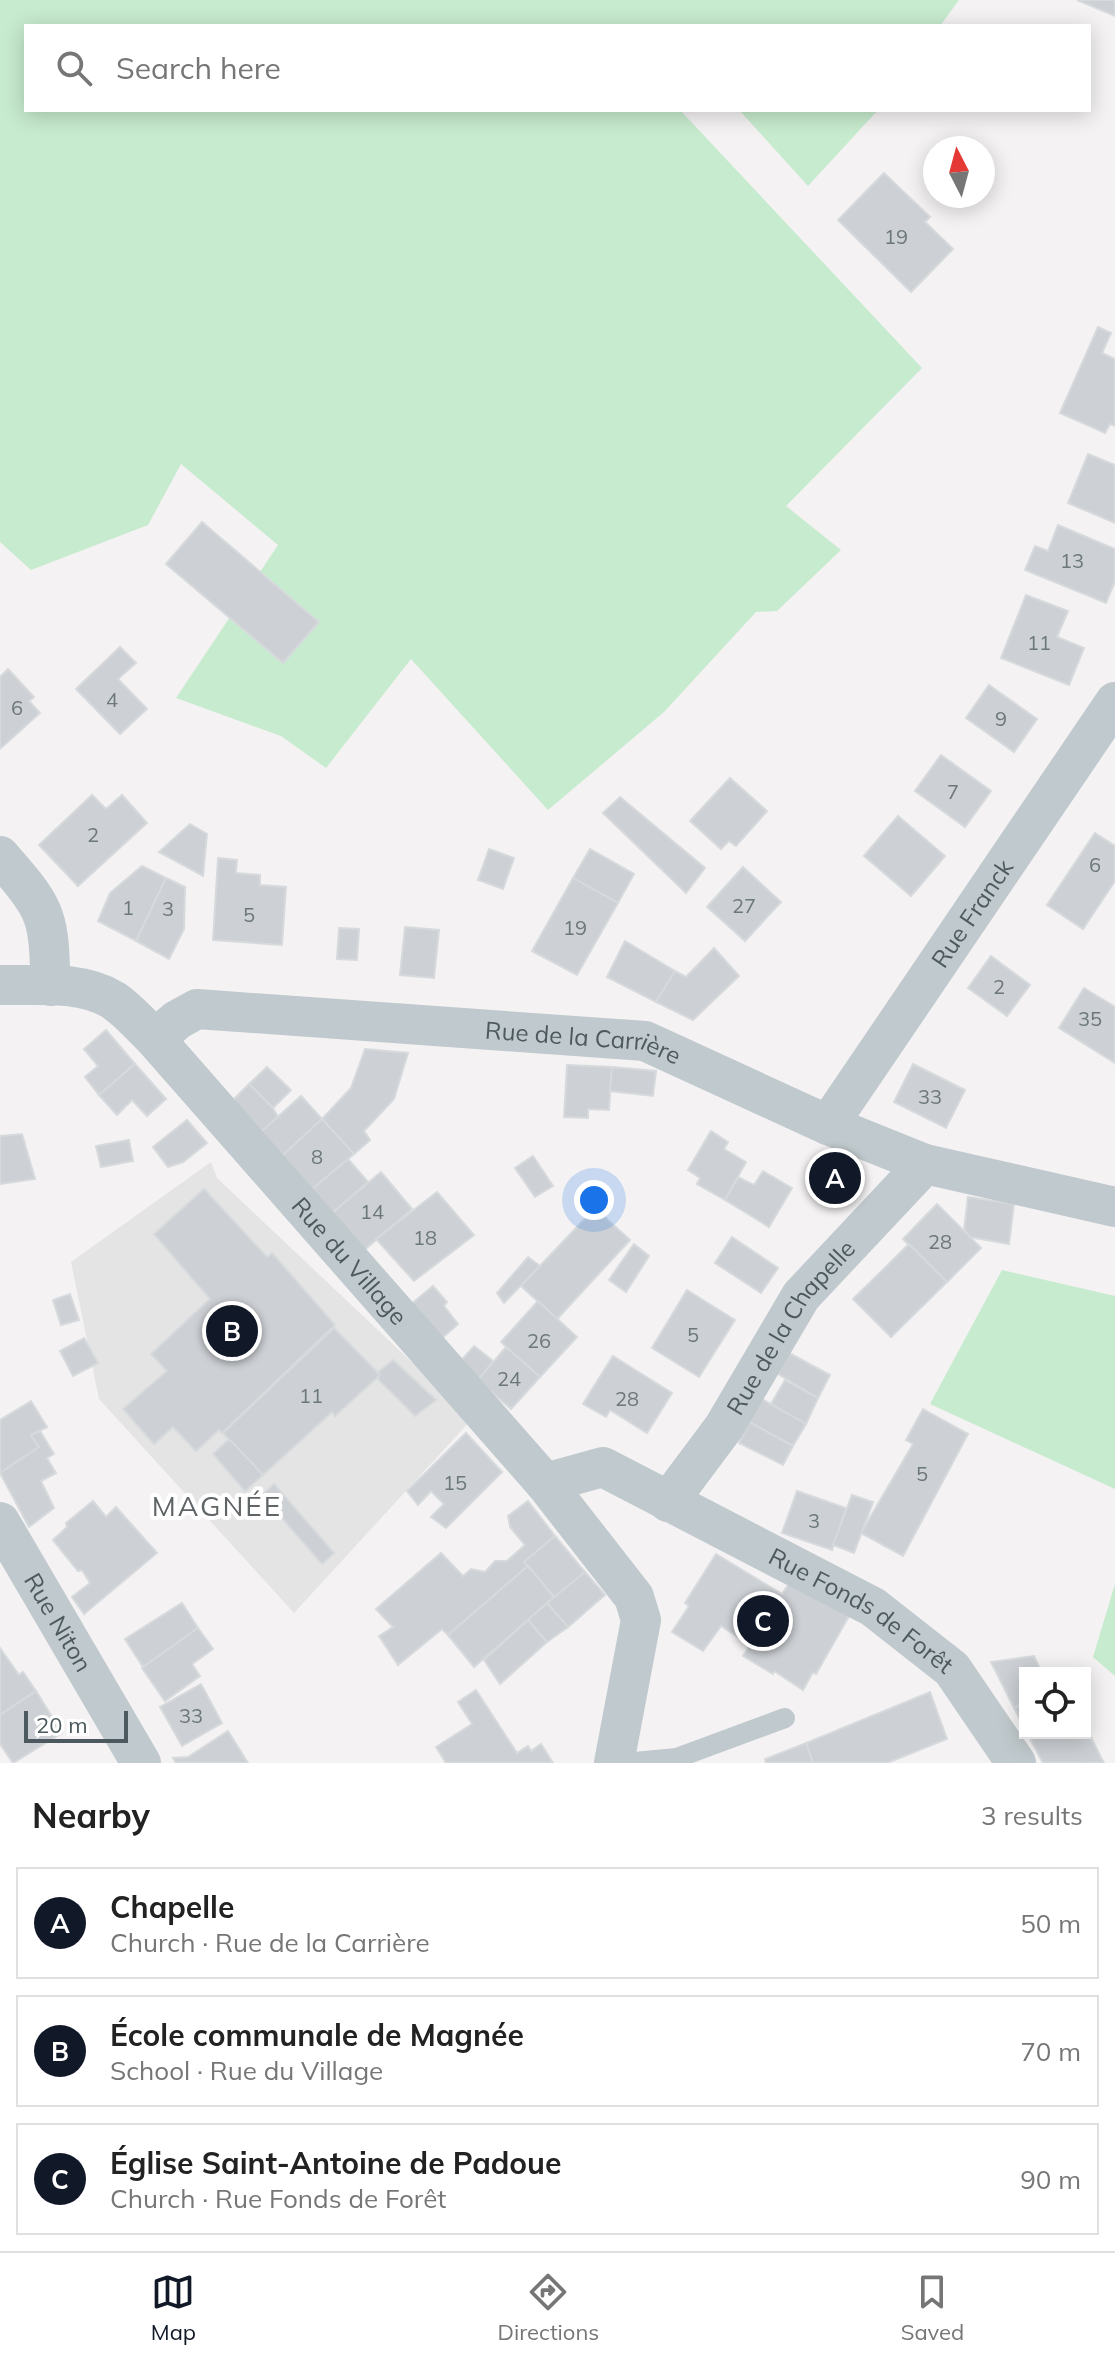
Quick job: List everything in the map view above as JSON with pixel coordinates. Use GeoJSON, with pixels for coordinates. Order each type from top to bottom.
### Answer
{"type":"FeatureCollection","features":[{"type":"Feature","properties":{"kind":"street","name":"Rue Franck"},"geometry":{"type":"LineString","coordinates":[[828,1125],[1115,702]]}},
{"type":"Feature","properties":{"kind":"street"},"geometry":{"type":"LineString","coordinates":[[0,856],[43,914],[51,986]]}},
{"type":"Feature","properties":{"kind":"street"},"geometry":{"type":"LineString","coordinates":[[0,985],[75,987],[96,992],[115,1001],[155,1039]]}},
{"type":"Feature","properties":{"kind":"street","name":"Rue de la Carrière"},"geometry":{"type":"LineString","coordinates":[[155,1039],[177,1020],[197,1009],[645,1041],[828,1125],[925,1164],[1115,1207]]}},
{"type":"Feature","properties":{"kind":"street","name":"Rue du Village"},"geometry":{"type":"LineString","coordinates":[[155,1039],[545,1483],[634,1597],[641,1620],[614,1763]]}},
{"type":"Feature","properties":{"kind":"street","name":"Rue de la Chapelle"},"geometry":{"type":"LineString","coordinates":[[668,1502],[724,1427],[801,1296],[925,1164]]}},
{"type":"Feature","properties":{"kind":"street"},"geometry":{"type":"LineString","coordinates":[[545,1483],[603,1467],[668,1502]]}},
{"type":"Feature","properties":{"kind":"street","name":"Rue Fonds de Forêt"},"geometry":{"type":"LineString","coordinates":[[668,1502],[873,1607],[952,1669],[1016,1763]]}},
{"type":"Feature","properties":{"kind":"street","name":"Rue Niton"},"geometry":{"type":"LineString","coordinates":[[0,1522],[141,1763]]}},
{"type":"Feature","properties":{"kind":"lane"},"geometry":{"type":"LineString","coordinates":[[624,1763],[677,1758],[785,1718]]}},
{"type":"Feature","properties":{"kind":"shaded area"},"geometry":{"type":"Polygon","coordinates":[[[211,1162],[217,1178],[472,1419],[294,1613],[99,1399],[71,1262],[211,1162]]]}},
{"type":"Feature","properties":{"kind":"green space"},"geometry":{"type":"Polygon","coordinates":[[[0,0],[959,0],[941,24],[24,24],[24,112],[682,112],[922,368],[786,506],[841,550],[777,611],[756,612],[664,712],[548,810],[411,659],[326,768],[281,736],[176,698],[278,545],[181,464],[148,525],[31,570],[0,542],[0,0]]]}},
{"type":"Feature","properties":{"kind":"green space"},"geometry":{"type":"Polygon","coordinates":[[[741,112],[876,112],[808,186],[741,112]]]}},
{"type":"Feature","properties":{"kind":"green space"},"geometry":{"type":"Polygon","coordinates":[[[1002,1270],[1115,1296],[1115,1489],[930,1404],[1002,1270]]]}},
{"type":"Feature","properties":{"kind":"green space"},"geometry":{"type":"Polygon","coordinates":[[[1115,1584],[1115,1676],[1093,1657],[1115,1584]]]}},
{"type":"Feature","properties":{"kind":"building"},"geometry":{"type":"Polygon","coordinates":[[[1077,0],[1115,0],[1115,16],[1077,0]]]}},
{"type":"Feature","properties":{"kind":"building"},"geometry":{"type":"Polygon","coordinates":[[[884,173],[930,217],[925,222],[953,249],[911,292],[838,220],[884,173]]]}},
{"type":"Feature","properties":{"kind":"building"},"geometry":{"type":"Polygon","coordinates":[[[1098,327],[1111,333],[1102,353],[1115,359],[1115,426],[1110,424],[1105,433],[1060,413],[1098,327]]]}},
{"type":"Feature","properties":{"kind":"building"},"geometry":{"type":"Polygon","coordinates":[[[1088,454],[1115,465],[1115,523],[1068,503],[1088,454]]]}},
{"type":"Feature","properties":{"kind":"building"},"geometry":{"type":"Polygon","coordinates":[[[202,522],[319,622],[283,663],[166,564],[202,522]]]}},
{"type":"Feature","properties":{"kind":"building"},"geometry":{"type":"Polygon","coordinates":[[[1058,525],[1115,549],[1115,581],[1106,603],[1025,570],[1035,546],[1048,551],[1058,525]]]}},
{"type":"Feature","properties":{"kind":"building"},"geometry":{"type":"Polygon","coordinates":[[[1026,595],[1068,611],[1057,637],[1084,648],[1069,685],[1001,658],[1026,595]]]}},
{"type":"Feature","properties":{"kind":"building"},"geometry":{"type":"Polygon","coordinates":[[[120,647],[136,663],[118,679],[147,709],[120,734],[76,689],[120,647]]]}},
{"type":"Feature","properties":{"kind":"building"},"geometry":{"type":"Polygon","coordinates":[[[8,669],[34,697],[29,701],[40,713],[0,749],[0,677],[8,669]]]}},
{"type":"Feature","properties":{"kind":"building"},"geometry":{"type":"Polygon","coordinates":[[[989,685],[1037,719],[1014,752],[966,718],[989,685]]]}},
{"type":"Feature","properties":{"kind":"building"},"geometry":{"type":"Polygon","coordinates":[[[941,755],[991,791],[965,827],[915,791],[941,755]]]}},
{"type":"Feature","properties":{"kind":"building"},"geometry":{"type":"Polygon","coordinates":[[[730,778],[767,811],[736,846],[729,841],[721,849],[690,821],[730,778]]]}},
{"type":"Feature","properties":{"kind":"building"},"geometry":{"type":"Polygon","coordinates":[[[92,795],[106,809],[122,795],[147,823],[78,886],[39,845],[92,795]]]}},
{"type":"Feature","properties":{"kind":"building"},"geometry":{"type":"Polygon","coordinates":[[[620,797],[705,868],[686,893],[603,813],[620,797]]]}},
{"type":"Feature","properties":{"kind":"building"},"geometry":{"type":"Polygon","coordinates":[[[898,816],[945,856],[911,896],[864,856],[898,816]]]}},
{"type":"Feature","properties":{"kind":"building"},"geometry":{"type":"Polygon","coordinates":[[[190,824],[207,834],[203,876],[159,852],[190,824]]]}},
{"type":"Feature","properties":{"kind":"building"},"geometry":{"type":"Polygon","coordinates":[[[1095,833],[1115,846],[1115,881],[1083,929],[1047,905],[1095,833]]]}},
{"type":"Feature","properties":{"kind":"building"},"geometry":{"type":"Polygon","coordinates":[[[489,849],[514,858],[503,889],[478,880],[489,849]]]}},
{"type":"Feature","properties":{"kind":"building"},"geometry":{"type":"Polygon","coordinates":[[[590,849],[634,874],[618,903],[573,878],[590,849]]]}},
{"type":"Feature","properties":{"kind":"building"},"geometry":{"type":"Polygon","coordinates":[[[218,858],[237,860],[236,873],[260,875],[260,885],[286,887],[282,945],[213,940],[218,858]]]}},
{"type":"Feature","properties":{"kind":"building"},"geometry":{"type":"Polygon","coordinates":[[[142,866],[166,878],[136,941],[98,921],[110,893],[142,866]]]}},
{"type":"Feature","properties":{"kind":"building"},"geometry":{"type":"Polygon","coordinates":[[[743,867],[781,902],[745,941],[707,907],[743,867]]]}},
{"type":"Feature","properties":{"kind":"building"},"geometry":{"type":"Polygon","coordinates":[[[166,878],[185,887],[184,929],[169,959],[136,941],[166,878]]]}},
{"type":"Feature","properties":{"kind":"building"},"geometry":{"type":"Polygon","coordinates":[[[573,878],[618,903],[577,975],[532,951],[573,878]]]}},
{"type":"Feature","properties":{"kind":"building"},"geometry":{"type":"Polygon","coordinates":[[[405,927],[439,930],[434,978],[400,975],[405,927]]]}},
{"type":"Feature","properties":{"kind":"building"},"geometry":{"type":"Polygon","coordinates":[[[339,928],[359,929],[357,960],[337,959],[339,928]]]}},
{"type":"Feature","properties":{"kind":"building"},"geometry":{"type":"Polygon","coordinates":[[[625,941],[675,971],[656,1002],[607,977],[625,941]]]}},
{"type":"Feature","properties":{"kind":"building"},"geometry":{"type":"Polygon","coordinates":[[[714,948],[739,976],[693,1020],[656,1002],[675,971],[686,977],[714,948]]]}},
{"type":"Feature","properties":{"kind":"building"},"geometry":{"type":"Polygon","coordinates":[[[991,956],[1030,985],[1007,1016],[968,988],[991,956]]]}},
{"type":"Feature","properties":{"kind":"building"},"geometry":{"type":"Polygon","coordinates":[[[1084,988],[1115,1007],[1115,1063],[1059,1028],[1084,988]]]}},
{"type":"Feature","properties":{"kind":"building"},"geometry":{"type":"Polygon","coordinates":[[[106,1030],[135,1064],[99,1095],[85,1077],[98,1066],[84,1049],[106,1030]]]}},
{"type":"Feature","properties":{"kind":"building"},"geometry":{"type":"Polygon","coordinates":[[[365,1049],[408,1053],[394,1099],[364,1131],[370,1140],[354,1154],[322,1119],[351,1088],[365,1049]]]}},
{"type":"Feature","properties":{"kind":"building"},"geometry":{"type":"Polygon","coordinates":[[[135,1064],[166,1099],[147,1116],[132,1100],[117,1115],[99,1095],[135,1064]]]}},
{"type":"Feature","properties":{"kind":"building"},"geometry":{"type":"Polygon","coordinates":[[[913,1064],[965,1090],[946,1128],[894,1102],[913,1064]]]}},
{"type":"Feature","properties":{"kind":"building"},"geometry":{"type":"Polygon","coordinates":[[[567,1065],[612,1067],[609,1110],[588,1109],[588,1118],[564,1117],[567,1065]]]}},
{"type":"Feature","properties":{"kind":"building"},"geometry":{"type":"Polygon","coordinates":[[[267,1067],[291,1090],[273,1108],[249,1084],[267,1067]]]}},
{"type":"Feature","properties":{"kind":"building"},"geometry":{"type":"Polygon","coordinates":[[[612,1067],[656,1071],[653,1096],[610,1091],[612,1067]]]}},
{"type":"Feature","properties":{"kind":"building"},"geometry":{"type":"Polygon","coordinates":[[[249,1084],[278,1117],[260,1133],[231,1102],[249,1084]]]}},
{"type":"Feature","properties":{"kind":"building"},"geometry":{"type":"Polygon","coordinates":[[[301,1096],[322,1119],[281,1157],[260,1133],[301,1096]]]}},
{"type":"Feature","properties":{"kind":"building"},"geometry":{"type":"Polygon","coordinates":[[[322,1119],[354,1154],[310,1191],[281,1157],[322,1119]]]}},
{"type":"Feature","properties":{"kind":"building"},"geometry":{"type":"Polygon","coordinates":[[[187,1120],[207,1143],[183,1162],[168,1167],[153,1147],[187,1120]]]}},
{"type":"Feature","properties":{"kind":"building"},"geometry":{"type":"Polygon","coordinates":[[[711,1131],[728,1142],[724,1149],[746,1162],[725,1200],[697,1184],[700,1178],[688,1170],[711,1131]]]}},
{"type":"Feature","properties":{"kind":"building"},"geometry":{"type":"Polygon","coordinates":[[[22,1134],[35,1179],[0,1184],[0,1136],[22,1134]]]}},
{"type":"Feature","properties":{"kind":"building"},"geometry":{"type":"Polygon","coordinates":[[[129,1140],[133,1161],[101,1167],[96,1146],[129,1140]]]}},
{"type":"Feature","properties":{"kind":"building"},"geometry":{"type":"Polygon","coordinates":[[[533,1156],[553,1186],[535,1197],[515,1168],[533,1156]]]}},
{"type":"Feature","properties":{"kind":"building"},"geometry":{"type":"Polygon","coordinates":[[[348,1159],[368,1182],[331,1214],[310,1191],[348,1159]]]}},
{"type":"Feature","properties":{"kind":"building"},"geometry":{"type":"Polygon","coordinates":[[[763,1171],[792,1188],[769,1227],[725,1200],[738,1177],[754,1185],[763,1171]]]}},
{"type":"Feature","properties":{"kind":"building"},"geometry":{"type":"Polygon","coordinates":[[[381,1172],[412,1209],[362,1252],[331,1214],[381,1172]]]}},
{"type":"Feature","properties":{"kind":"building"},"geometry":{"type":"Polygon","coordinates":[[[204,1189],[267,1257],[272,1253],[335,1325],[222,1433],[219,1430],[196,1451],[173,1427],[154,1444],[123,1409],[167,1371],[151,1354],[210,1299],[154,1234],[204,1189]]]}},
{"type":"Feature","properties":{"kind":"building"},"geometry":{"type":"Polygon","coordinates":[[[437,1192],[474,1235],[414,1281],[376,1239],[437,1192]]]}},
{"type":"Feature","properties":{"kind":"building"},"geometry":{"type":"Polygon","coordinates":[[[968,1197],[1014,1204],[1009,1244],[970,1237],[964,1230],[968,1197]]]}},
{"type":"Feature","properties":{"kind":"building"},"geometry":{"type":"Polygon","coordinates":[[[937,1204],[981,1248],[947,1282],[903,1239],[937,1204]]]}},
{"type":"Feature","properties":{"kind":"building"},"geometry":{"type":"Polygon","coordinates":[[[595,1208],[630,1240],[557,1319],[521,1286],[595,1208]]]}},
{"type":"Feature","properties":{"kind":"building"},"geometry":{"type":"Polygon","coordinates":[[[732,1237],[778,1268],[761,1293],[715,1263],[732,1237]]]}},
{"type":"Feature","properties":{"kind":"building"},"geometry":{"type":"Polygon","coordinates":[[[634,1244],[649,1256],[626,1292],[609,1280],[634,1244]]]}},
{"type":"Feature","properties":{"kind":"building"},"geometry":{"type":"Polygon","coordinates":[[[909,1244],[947,1282],[891,1337],[853,1299],[909,1244]]]}},
{"type":"Feature","properties":{"kind":"building"},"geometry":{"type":"Polygon","coordinates":[[[528,1257],[540,1266],[504,1303],[497,1293],[528,1257]]]}},
{"type":"Feature","properties":{"kind":"building"},"geometry":{"type":"Polygon","coordinates":[[[433,1286],[447,1302],[444,1306],[458,1324],[441,1339],[410,1305],[433,1286]]]}},
{"type":"Feature","properties":{"kind":"building"},"geometry":{"type":"Polygon","coordinates":[[[687,1290],[735,1320],[699,1377],[652,1348],[687,1290]]]}},
{"type":"Feature","properties":{"kind":"building"},"geometry":{"type":"Polygon","coordinates":[[[70,1294],[79,1320],[61,1325],[53,1300],[70,1294]]]}},
{"type":"Feature","properties":{"kind":"building"},"geometry":{"type":"Polygon","coordinates":[[[538,1301],[577,1337],[540,1377],[501,1342],[538,1301]]]}},
{"type":"Feature","properties":{"kind":"building"},"geometry":{"type":"Polygon","coordinates":[[[334,1328],[380,1375],[335,1416],[332,1412],[263,1475],[223,1433],[334,1328]]]}},
{"type":"Feature","properties":{"kind":"building"},"geometry":{"type":"Polygon","coordinates":[[[84,1338],[98,1363],[73,1376],[60,1351],[84,1338]]]}},
{"type":"Feature","properties":{"kind":"building"},"geometry":{"type":"Polygon","coordinates":[[[474,1346],[493,1361],[478,1380],[459,1363],[474,1346]]]}},
{"type":"Feature","properties":{"kind":"building"},"geometry":{"type":"Polygon","coordinates":[[[506,1347],[540,1377],[511,1409],[478,1380],[506,1347]]]}},
{"type":"Feature","properties":{"kind":"building"},"geometry":{"type":"Polygon","coordinates":[[[789,1353],[830,1375],[818,1398],[778,1374],[789,1353]]]}},
{"type":"Feature","properties":{"kind":"building"},"geometry":{"type":"Polygon","coordinates":[[[613,1356],[672,1393],[647,1433],[610,1410],[606,1417],[583,1404],[613,1356]]]}},
{"type":"Feature","properties":{"kind":"building"},"geometry":{"type":"Polygon","coordinates":[[[393,1360],[436,1400],[415,1416],[378,1379],[380,1375],[377,1373],[393,1360]]]}},
{"type":"Feature","properties":{"kind":"building"},"geometry":{"type":"Polygon","coordinates":[[[785,1380],[818,1398],[806,1424],[771,1404],[785,1380]]]}},
{"type":"Feature","properties":{"kind":"building"},"geometry":{"type":"Polygon","coordinates":[[[762,1399],[806,1424],[793,1446],[749,1422],[762,1399]]]}},
{"type":"Feature","properties":{"kind":"building"},"geometry":{"type":"Polygon","coordinates":[[[31,1401],[47,1427],[31,1435],[39,1447],[0,1473],[0,1420],[31,1401]]]}},
{"type":"Feature","properties":{"kind":"building"},"geometry":{"type":"Polygon","coordinates":[[[923,1409],[968,1434],[903,1556],[861,1533],[913,1444],[906,1440],[923,1409]]]}},
{"type":"Feature","properties":{"kind":"building"},"geometry":{"type":"Polygon","coordinates":[[[749,1422],[793,1446],[783,1465],[739,1443],[749,1422]]]}},
{"type":"Feature","properties":{"kind":"building"},"geometry":{"type":"Polygon","coordinates":[[[40,1431],[54,1454],[47,1458],[56,1473],[41,1481],[54,1508],[29,1527],[0,1473],[39,1447],[31,1435],[40,1431]]]}},
{"type":"Feature","properties":{"kind":"building"},"geometry":{"type":"Polygon","coordinates":[[[466,1433],[502,1472],[446,1528],[431,1517],[444,1504],[431,1491],[418,1505],[407,1491],[466,1433]]]}},
{"type":"Feature","properties":{"kind":"building"},"geometry":{"type":"Polygon","coordinates":[[[231,1441],[263,1475],[245,1491],[213,1454],[231,1441]]]}},
{"type":"Feature","properties":{"kind":"building"},"geometry":{"type":"Polygon","coordinates":[[[274,1484],[334,1553],[322,1564],[262,1495],[274,1484]]]}},
{"type":"Feature","properties":{"kind":"building"},"geometry":{"type":"Polygon","coordinates":[[[797,1491],[846,1508],[832,1550],[782,1533],[797,1491]]]}},
{"type":"Feature","properties":{"kind":"building"},"geometry":{"type":"Polygon","coordinates":[[[852,1495],[873,1502],[854,1553],[833,1545],[852,1495]]]}},
{"type":"Feature","properties":{"kind":"building"},"geometry":{"type":"Polygon","coordinates":[[[93,1501],[106,1517],[116,1507],[157,1553],[84,1614],[72,1597],[90,1583],[82,1570],[78,1571],[53,1540],[67,1527],[66,1523],[93,1501]]]}},
{"type":"Feature","properties":{"kind":"building"},"geometry":{"type":"Polygon","coordinates":[[[528,1501],[555,1536],[524,1562],[528,1566],[448,1635],[442,1629],[398,1665],[379,1636],[393,1627],[376,1609],[441,1553],[463,1576],[471,1569],[485,1572],[495,1561],[507,1561],[525,1545],[510,1527],[508,1516],[528,1501]]]}},
{"type":"Feature","properties":{"kind":"building"},"geometry":{"type":"Polygon","coordinates":[[[555,1536],[585,1572],[554,1597],[524,1562],[555,1536]]]}},
{"type":"Feature","properties":{"kind":"building"},"geometry":{"type":"Polygon","coordinates":[[[716,1554],[782,1594],[790,1582],[849,1616],[816,1674],[813,1672],[803,1690],[743,1656],[750,1645],[721,1626],[703,1651],[672,1632],[689,1606],[685,1603],[716,1554]]]}},
{"type":"Feature","properties":{"kind":"building"},"geometry":{"type":"Polygon","coordinates":[[[528,1566],[554,1597],[474,1667],[448,1635],[528,1566]]]}},
{"type":"Feature","properties":{"kind":"building"},"geometry":{"type":"Polygon","coordinates":[[[585,1572],[605,1595],[568,1627],[547,1603],[585,1572]]]}},
{"type":"Feature","properties":{"kind":"building"},"geometry":{"type":"Polygon","coordinates":[[[182,1603],[198,1628],[143,1667],[125,1639],[182,1603]]]}},
{"type":"Feature","properties":{"kind":"building"},"geometry":{"type":"Polygon","coordinates":[[[547,1603],[568,1627],[547,1642],[528,1620],[547,1603]]]}},
{"type":"Feature","properties":{"kind":"building"},"geometry":{"type":"Polygon","coordinates":[[[528,1620],[547,1642],[500,1684],[484,1660],[528,1620]]]}},
{"type":"Feature","properties":{"kind":"building"},"geometry":{"type":"Polygon","coordinates":[[[198,1628],[213,1649],[192,1664],[200,1676],[165,1701],[142,1668],[198,1628]]]}},
{"type":"Feature","properties":{"kind":"building"},"geometry":{"type":"Polygon","coordinates":[[[0,1648],[19,1675],[23,1672],[36,1691],[0,1715],[0,1648]]]}},
{"type":"Feature","properties":{"kind":"building"},"geometry":{"type":"Polygon","coordinates":[[[1034,1656],[1039,1667],[1019,1667],[1019,1705],[1014,1708],[991,1662],[1034,1656]]]}},
{"type":"Feature","properties":{"kind":"building"},"geometry":{"type":"Polygon","coordinates":[[[201,1684],[222,1723],[182,1746],[160,1707],[201,1684]]]}},
{"type":"Feature","properties":{"kind":"building"},"geometry":{"type":"Polygon","coordinates":[[[476,1690],[517,1753],[528,1746],[531,1751],[541,1744],[553,1763],[446,1763],[436,1747],[472,1724],[458,1702],[476,1690]]]}},
{"type":"Feature","properties":{"kind":"building"},"geometry":{"type":"Polygon","coordinates":[[[36,1691],[62,1733],[13,1763],[0,1744],[0,1715],[36,1691]]]}},
{"type":"Feature","properties":{"kind":"building"},"geometry":{"type":"Polygon","coordinates":[[[930,1692],[947,1739],[887,1763],[813,1763],[806,1743],[930,1692]]]}},
{"type":"Feature","properties":{"kind":"building"},"geometry":{"type":"Polygon","coordinates":[[[228,1731],[248,1763],[176,1763],[173,1758],[188,1757],[228,1731]]]}},
{"type":"Feature","properties":{"kind":"building"},"geometry":{"type":"Polygon","coordinates":[[[1091,1738],[1104,1763],[1043,1763],[1030,1739],[1091,1738]]]}},
{"type":"Feature","properties":{"kind":"building"},"geometry":{"type":"Polygon","coordinates":[[[806,1743],[813,1763],[766,1763],[765,1759],[806,1743]]]}},
{"type":"Feature","properties":{"kind":"place","name":"Chapelle"},"geometry":{"type":"Point","coordinates":[835,1178]}},
{"type":"Feature","properties":{"kind":"place","name":"École communale de Magnée"},"geometry":{"type":"Point","coordinates":[232,1331]}},
{"type":"Feature","properties":{"kind":"place","name":"Église Saint-Antoine de Padoue"},"geometry":{"type":"Point","coordinates":[763,1621]}},
{"type":"Feature","properties":{"kind":"district","name":"MAGNÉE"},"geometry":{"type":"Point","coordinates":[217,1505]}}]}
